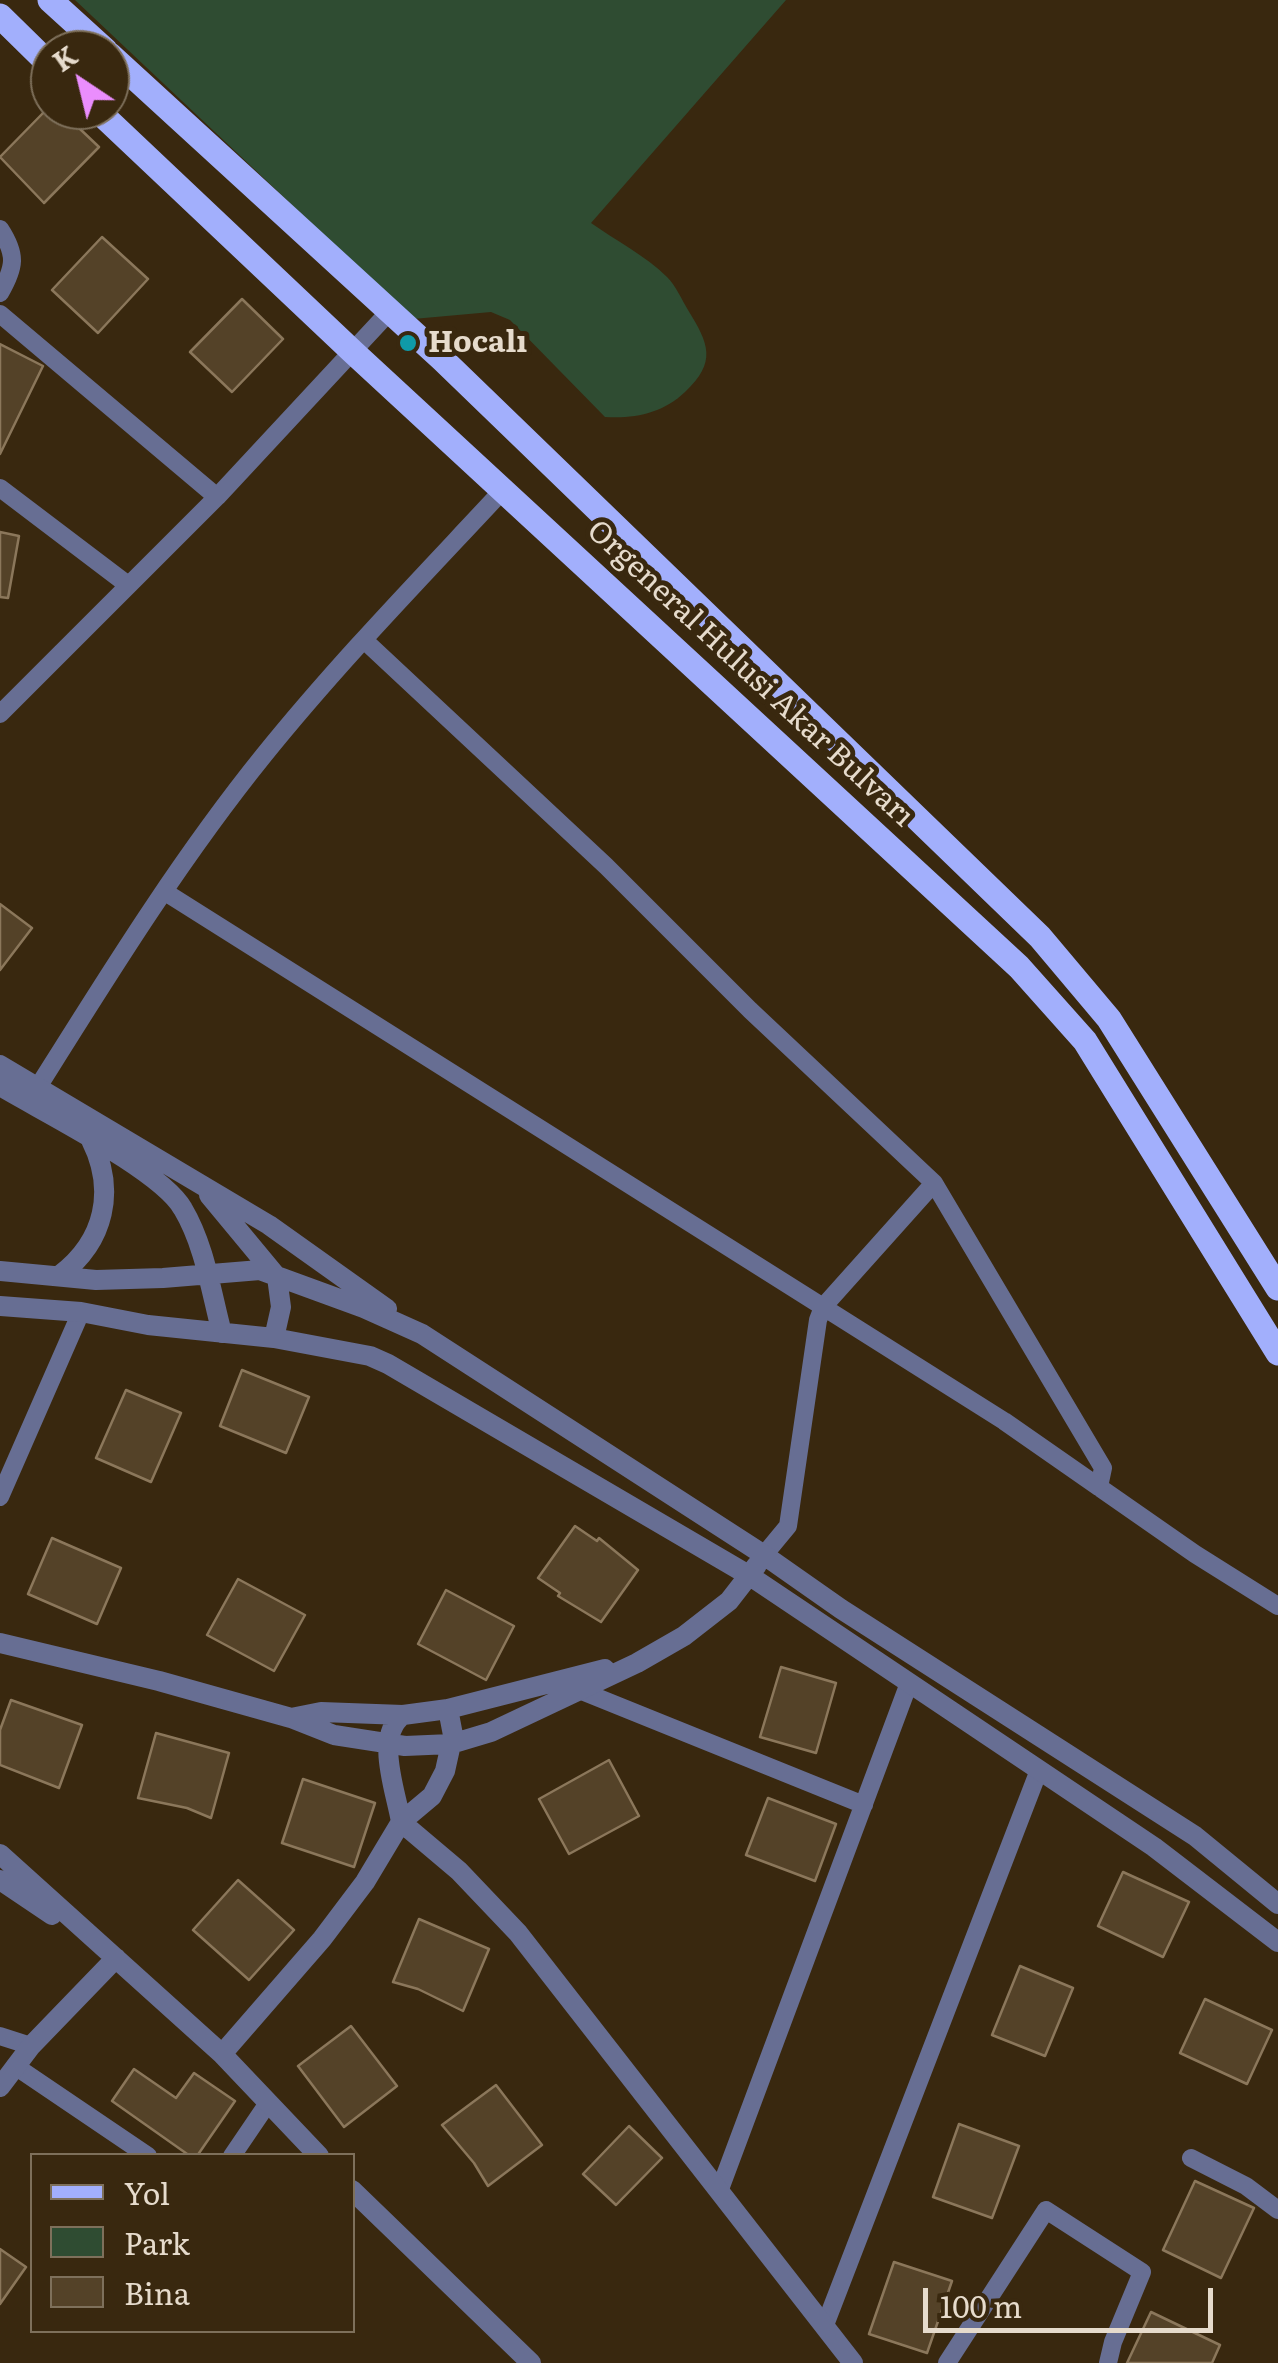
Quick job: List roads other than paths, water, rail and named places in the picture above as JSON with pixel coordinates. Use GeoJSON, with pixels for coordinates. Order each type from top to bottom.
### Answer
{"type":"FeatureCollection","features":[{"type":"Feature","properties":{"kind":"main road","name":"Orgeneral Hulusi Akar Bulvarı"},"geometry":{"type":"LineString","coordinates":[[50,0],[83,30]]}},
{"type":"Feature","properties":{"kind":"main road"},"geometry":{"type":"LineString","coordinates":[[0,16],[30,45]]}},
{"type":"Feature","properties":{"kind":"main road","name":"Orgeneral Hulusi Akar Bulvarı"},"geometry":{"type":"LineString","coordinates":[[130,72],[390,311],[1040,937],[1109,1018],[1278,1288]]}},
{"type":"Feature","properties":{"kind":"main road","name":"Orgeneral Hulusi Akar Bulvarı"},"geometry":{"type":"LineString","coordinates":[[118,130],[1019,968],[1085,1041],[1278,1353]]}},
{"type":"Feature","properties":{"kind":"street"},"geometry":{"type":"LineString","coordinates":[[0,229],[10,246],[14,268],[0,293]]}},
{"type":"Feature","properties":{"kind":"street"},"geometry":{"type":"LineString","coordinates":[[0,714],[216,498],[390,311]]}},
{"type":"Feature","properties":{"kind":"street"},"geometry":{"type":"LineString","coordinates":[[0,314],[216,498]]}},
{"type":"Feature","properties":{"kind":"street"},"geometry":{"type":"LineString","coordinates":[[0,488],[128,585]]}},
{"type":"Feature","properties":{"kind":"street"},"geometry":{"type":"LineString","coordinates":[[38,1087],[165,892],[261,758],[503,490]]}},
{"type":"Feature","properties":{"kind":"street"},"geometry":{"type":"LineString","coordinates":[[364,640],[934,1182],[1103,1468],[1099,1487]]}},
{"type":"Feature","properties":{"kind":"street"},"geometry":{"type":"LineString","coordinates":[[165,892],[1004,1422],[1278,1606]]}},
{"type":"Feature","properties":{"kind":"street"},"geometry":{"type":"LineString","coordinates":[[0,1065],[296,1242],[422,1334],[1195,1836],[1278,1904]]}},
{"type":"Feature","properties":{"kind":"street"},"geometry":{"type":"LineString","coordinates":[[0,1086],[144,1170],[182,1205],[198,1240],[222,1333]]}},
{"type":"Feature","properties":{"kind":"street"},"geometry":{"type":"LineString","coordinates":[[60,1275],[94,1239],[104,1207],[104,1172],[92,1140]]}},
{"type":"Feature","properties":{"kind":"street"},"geometry":{"type":"LineString","coordinates":[[198,1182],[277,1277],[282,1307],[274,1338]]}},
{"type":"Feature","properties":{"kind":"street"},"geometry":{"type":"LineString","coordinates":[[0,1644],[159,1681],[290,1718],[320,1731],[388,1745],[451,1744],[491,1732],[637,1662],[684,1636],[719,1610],[788,1526],[823,1307],[934,1182]]}},
{"type":"Feature","properties":{"kind":"street"},"geometry":{"type":"LineString","coordinates":[[0,1271],[96,1280],[260,1270],[422,1334]]}},
{"type":"Feature","properties":{"kind":"street"},"geometry":{"type":"LineString","coordinates":[[0,1306],[81,1312],[148,1325],[274,1338],[370,1356],[388,1364],[750,1576],[1194,1876],[1278,1942]]}},
{"type":"Feature","properties":{"kind":"street"},"geometry":{"type":"LineString","coordinates":[[0,1497],[81,1312]]}},
{"type":"Feature","properties":{"kind":"street"},"geometry":{"type":"LineString","coordinates":[[290,1718],[322,1712],[403,1715],[448,1709],[637,1662]]}},
{"type":"Feature","properties":{"kind":"street"},"geometry":{"type":"LineString","coordinates":[[720,2189],[909,1683]]}},
{"type":"Feature","properties":{"kind":"street"},"geometry":{"type":"LineString","coordinates":[[579,1690],[864,1805]]}},
{"type":"Feature","properties":{"kind":"street"},"geometry":{"type":"LineString","coordinates":[[222,2054],[330,1928],[365,1882],[402,1822],[432,1796],[445,1772],[451,1744],[453,1726],[448,1709]]}},
{"type":"Feature","properties":{"kind":"street"},"geometry":{"type":"LineString","coordinates":[[403,1715],[390,1730],[388,1745],[402,1822],[518,1932],[854,2363]]}},
{"type":"Feature","properties":{"kind":"street"},"geometry":{"type":"LineString","coordinates":[[826,2325],[1039,1770]]}},
{"type":"Feature","properties":{"kind":"street"},"geometry":{"type":"LineString","coordinates":[[0,1854],[222,2054],[317,2153]]}},
{"type":"Feature","properties":{"kind":"street"},"geometry":{"type":"LineString","coordinates":[[0,1880],[116,1958]]}},
{"type":"Feature","properties":{"kind":"street"},"geometry":{"type":"LineString","coordinates":[[0,2087],[31,2046],[116,1958]]}},
{"type":"Feature","properties":{"kind":"street"},"geometry":{"type":"LineString","coordinates":[[0,2036],[31,2046]]}},
{"type":"Feature","properties":{"kind":"street"},"geometry":{"type":"LineString","coordinates":[[16,2066],[144,2153]]}},
{"type":"Feature","properties":{"kind":"street"},"geometry":{"type":"LineString","coordinates":[[234,2153],[268,2102]]}},
{"type":"Feature","properties":{"kind":"street"},"geometry":{"type":"LineString","coordinates":[[1191,2158],[1246,2186],[1278,2210]]}},
{"type":"Feature","properties":{"kind":"street"},"geometry":{"type":"LineString","coordinates":[[355,2193],[531,2363]]}},
{"type":"Feature","properties":{"kind":"street"},"geometry":{"type":"LineString","coordinates":[[947,2363],[1046,2210],[1142,2272],[1108,2363]]}},
{"type":"Feature","properties":{"kind":"place","name":"Hocalı"},"geometry":{"type":"Point","coordinates":[408,343]}}]}
